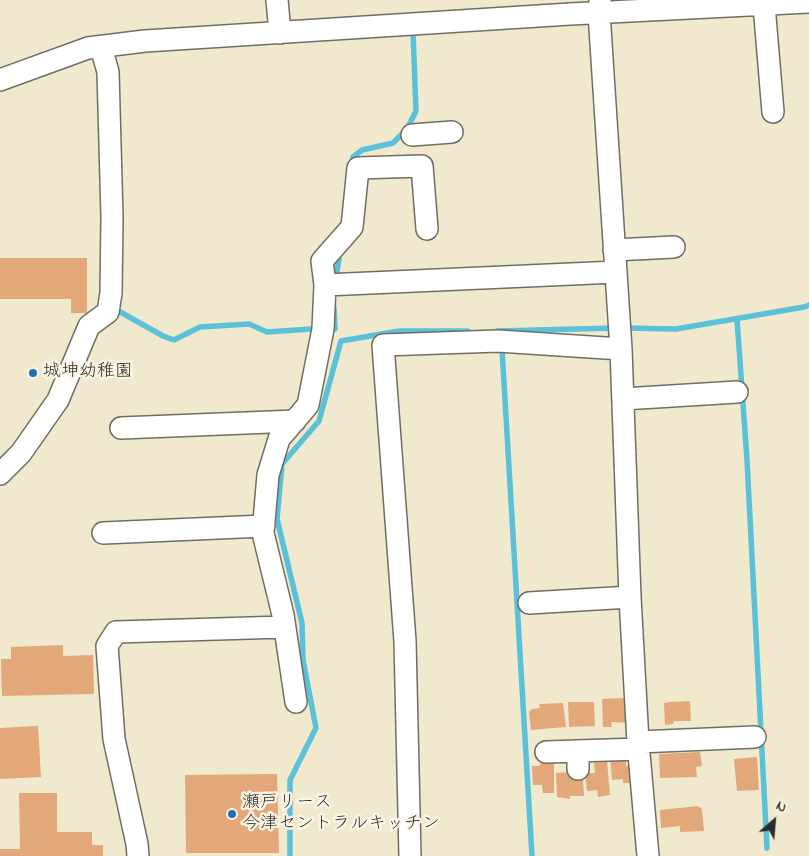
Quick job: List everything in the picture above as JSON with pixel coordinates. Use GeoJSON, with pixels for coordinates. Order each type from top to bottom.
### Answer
{"type":"FeatureCollection","features":[{"type":"Feature","properties":{"kind":"street"},"geometry":{"type":"LineString","coordinates":[[277,0],[280,32]]}},
{"type":"Feature","properties":{"kind":"street"},"geometry":{"type":"LineString","coordinates":[[0,80],[88,48],[145,40],[280,32],[600,7],[809,2]]}},
{"type":"Feature","properties":{"kind":"street"},"geometry":{"type":"LineString","coordinates":[[764,4],[773,112]]}},
{"type":"Feature","properties":{"kind":"street"},"geometry":{"type":"LineString","coordinates":[[600,7],[623,399],[630,597],[638,746],[648,856]]}},
{"type":"Feature","properties":{"kind":"street"},"geometry":{"type":"LineString","coordinates":[[0,474],[21,453],[58,400],[89,326],[108,312],[112,217],[108,72],[101,47]]}},
{"type":"Feature","properties":{"kind":"street"},"geometry":{"type":"LineString","coordinates":[[427,229],[422,166],[416,135],[452,132]]}},
{"type":"Feature","properties":{"kind":"street"},"geometry":{"type":"LineString","coordinates":[[296,702],[284,627],[263,533],[268,475],[279,440],[308,405],[323,329],[325,286],[322,261],[352,227],[358,168],[422,166]]}},
{"type":"Feature","properties":{"kind":"street"},"geometry":{"type":"LineString","coordinates":[[614,250],[674,247]]}},
{"type":"Feature","properties":{"kind":"street"},"geometry":{"type":"LineString","coordinates":[[325,286],[616,272]]}},
{"type":"Feature","properties":{"kind":"street"},"geometry":{"type":"LineString","coordinates":[[410,856],[405,641],[383,345],[619,337]]}},
{"type":"Feature","properties":{"kind":"street"},"geometry":{"type":"LineString","coordinates":[[623,399],[737,392]]}},
{"type":"Feature","properties":{"kind":"street"},"geometry":{"type":"LineString","coordinates":[[121,428],[295,421]]}},
{"type":"Feature","properties":{"kind":"street"},"geometry":{"type":"LineString","coordinates":[[103,534],[264,526]]}},
{"type":"Feature","properties":{"kind":"street"},"geometry":{"type":"LineString","coordinates":[[529,603],[630,597]]}},
{"type":"Feature","properties":{"kind":"street"},"geometry":{"type":"LineString","coordinates":[[138,856],[114,738],[107,646],[116,632],[284,627]]}},
{"type":"Feature","properties":{"kind":"street"},"geometry":{"type":"LineString","coordinates":[[546,752],[578,760],[638,746],[754,737]]}},
{"type":"Feature","properties":{"kind":"building"},"geometry":{"type":"Polygon","coordinates":[[[0,258],[87,258],[87,313],[71,313],[71,299],[0,299],[0,258]]]}},
{"type":"Feature","properties":{"kind":"building"},"geometry":{"type":"Polygon","coordinates":[[[63,645],[63,656],[93,655],[94,694],[2,696],[1,659],[11,659],[11,647],[63,645]]]}},
{"type":"Feature","properties":{"kind":"building"},"geometry":{"type":"Polygon","coordinates":[[[624,698],[624,702],[631,702],[632,723],[611,722],[612,727],[603,727],[602,699],[624,698]]]}},
{"type":"Feature","properties":{"kind":"building"},"geometry":{"type":"Polygon","coordinates":[[[690,701],[691,721],[674,721],[673,724],[665,725],[664,703],[690,701]]]}},
{"type":"Feature","properties":{"kind":"building"},"geometry":{"type":"Polygon","coordinates":[[[568,702],[594,702],[595,726],[569,727],[568,702]]]}},
{"type":"Feature","properties":{"kind":"building"},"geometry":{"type":"Polygon","coordinates":[[[563,703],[566,727],[531,730],[529,712],[532,709],[540,708],[539,704],[563,703]]]}},
{"type":"Feature","properties":{"kind":"building"},"geometry":{"type":"Polygon","coordinates":[[[38,726],[41,777],[0,779],[0,728],[38,726]]]}},
{"type":"Feature","properties":{"kind":"building"},"geometry":{"type":"Polygon","coordinates":[[[700,752],[702,766],[696,767],[697,777],[660,778],[659,754],[700,752]]]}},
{"type":"Feature","properties":{"kind":"building"},"geometry":{"type":"Polygon","coordinates":[[[626,756],[626,766],[636,766],[633,783],[623,783],[623,779],[612,780],[610,757],[626,756]]]}},
{"type":"Feature","properties":{"kind":"building"},"geometry":{"type":"Polygon","coordinates":[[[757,757],[759,790],[737,791],[734,759],[757,757]]]}},
{"type":"Feature","properties":{"kind":"building"},"geometry":{"type":"Polygon","coordinates":[[[607,761],[610,795],[598,797],[597,790],[587,791],[585,773],[595,773],[594,763],[607,761]]]}},
{"type":"Feature","properties":{"kind":"building"},"geometry":{"type":"Polygon","coordinates":[[[541,763],[554,763],[554,793],[543,793],[542,785],[533,785],[532,766],[539,766],[541,763]]]}},
{"type":"Feature","properties":{"kind":"building"},"geometry":{"type":"Polygon","coordinates":[[[571,772],[572,780],[583,779],[584,796],[570,796],[570,799],[557,797],[556,773],[571,772]]]}},
{"type":"Feature","properties":{"kind":"building","name":"瀬戸リース 今津セントラルキッチン"},"geometry":{"type":"Polygon","coordinates":[[[277,774],[279,853],[186,853],[185,775],[277,774]]]}},
{"type":"Feature","properties":{"kind":"building"},"geometry":{"type":"Polygon","coordinates":[[[19,793],[57,793],[57,832],[92,832],[92,845],[103,845],[103,856],[0,856],[0,849],[20,849],[19,793]]]}},
{"type":"Feature","properties":{"kind":"building"},"geometry":{"type":"Polygon","coordinates":[[[698,806],[702,809],[704,831],[680,832],[680,826],[661,828],[660,810],[698,806]]]}},
{"type":"Feature","properties":{"kind":"waterway"},"geometry":{"type":"LineString","coordinates":[[352,165],[353,157],[362,150],[393,143],[407,129],[416,111],[413,32]]}},
{"type":"Feature","properties":{"kind":"waterway"},"geometry":{"type":"LineString","coordinates":[[336,279],[340,251]]}},
{"type":"Feature","properties":{"kind":"waterway"},"geometry":{"type":"LineString","coordinates":[[624,328],[676,329],[809,305]]}},
{"type":"Feature","properties":{"kind":"waterway"},"geometry":{"type":"LineString","coordinates":[[334,308],[335,329]]}},
{"type":"Feature","properties":{"kind":"waterway"},"geometry":{"type":"LineString","coordinates":[[115,309],[163,336],[174,340],[200,327],[249,324],[267,332],[311,329]]}},
{"type":"Feature","properties":{"kind":"waterway"},"geometry":{"type":"LineString","coordinates":[[737,319],[747,460],[767,848]]}},
{"type":"Feature","properties":{"kind":"waterway"},"geometry":{"type":"LineString","coordinates":[[497,331],[615,328]]}},
{"type":"Feature","properties":{"kind":"waterway"},"geometry":{"type":"LineString","coordinates":[[290,856],[290,780],[316,728],[303,660],[302,623],[277,519],[282,464],[319,421],[341,341],[399,331],[468,331]]}},
{"type":"Feature","properties":{"kind":"waterway"},"geometry":{"type":"LineString","coordinates":[[502,349],[532,856]]}},
{"type":"Feature","properties":{"kind":"place","name":"城坤幼稚園"},"geometry":{"type":"Point","coordinates":[33,373]}},
{"type":"Feature","properties":{"kind":"place","name":"瀬戸リース 今津セントラルキッチン"},"geometry":{"type":"Point","coordinates":[232,814]}}]}
